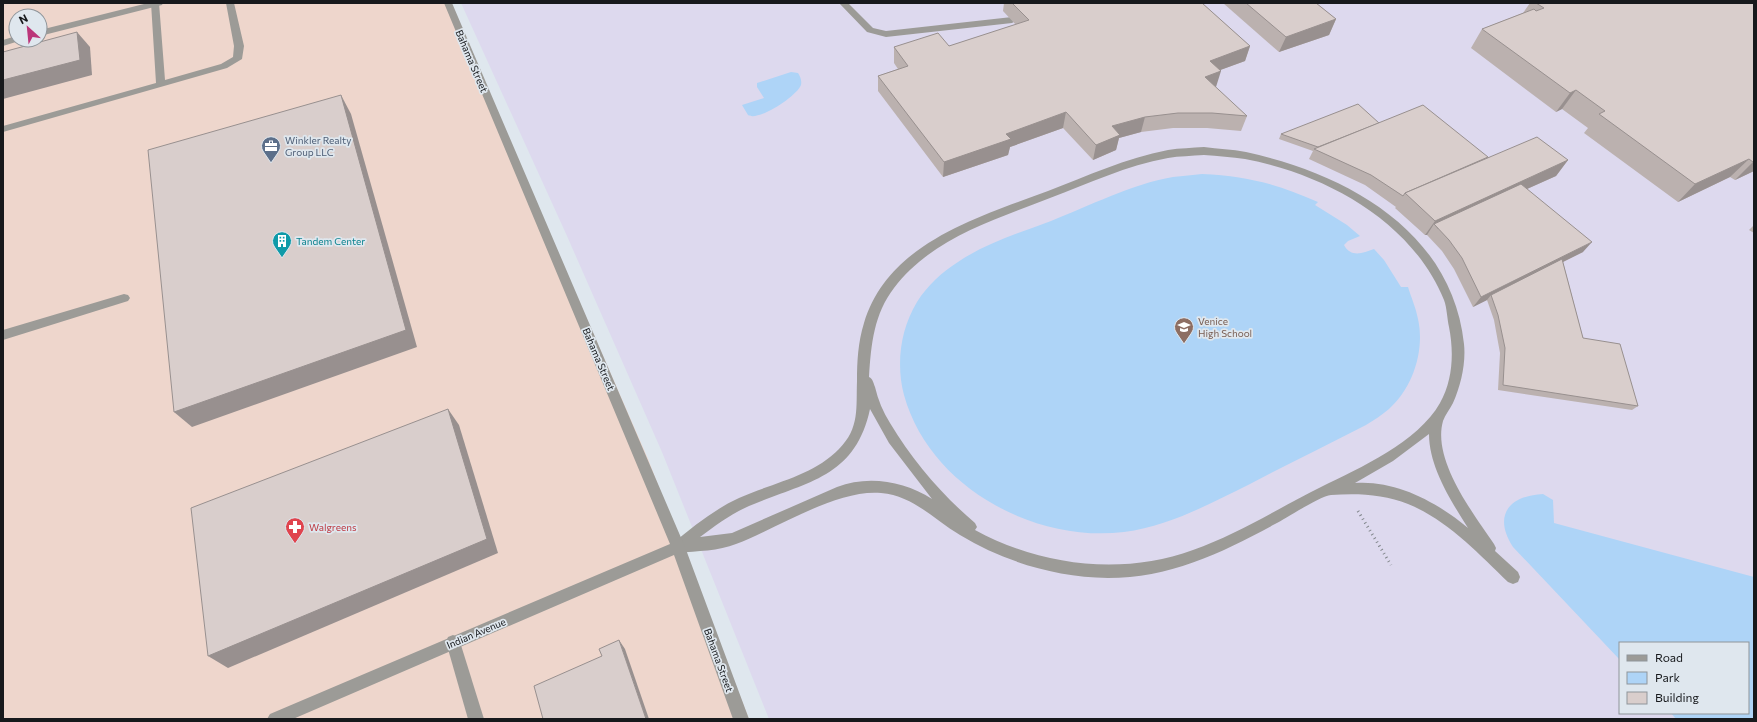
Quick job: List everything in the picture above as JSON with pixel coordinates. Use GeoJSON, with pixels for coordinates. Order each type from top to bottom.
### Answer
{"type":"FeatureCollection","features":[{"type":"Feature","properties":{"kind":"street"},"geometry":{"type":"LineString","coordinates":[[48,31],[156,3],[161,85]]}},
{"type":"Feature","properties":{"kind":"street"},"geometry":{"type":"LineString","coordinates":[[3,129],[218,69],[237,59],[239,46],[230,3]]}},
{"type":"Feature","properties":{"kind":"street","name":"Bahama Street"},"geometry":{"type":"LineString","coordinates":[[448,3],[678,546],[741,719]]}},
{"type":"Feature","properties":{"kind":"street"},"geometry":{"type":"LineString","coordinates":[[844,3],[870,30],[886,34],[1012,20]]}},
{"type":"Feature","properties":{"kind":"street"},"geometry":{"type":"LineString","coordinates":[[678,546],[729,509],[812,474],[828,466],[844,453],[857,432],[864,409],[865,358],[867,335],[871,316],[890,283],[916,257],[955,232],[993,215],[1130,164],[1168,154],[1204,151],[1246,155],[1285,165],[1330,182],[1377,210],[1393,222],[1419,250],[1434,270],[1445,289],[1458,333],[1457,372],[1452,391],[1437,419],[1434,433],[1436,447],[1449,480],[1479,533],[1513,577],[1471,537],[1447,518],[1424,504],[1403,496],[1378,490],[1352,487],[1322,492]]}},
{"type":"Feature","properties":{"kind":"street"},"geometry":{"type":"LineString","coordinates":[[3,335],[124,298]]}},
{"type":"Feature","properties":{"kind":"street"},"geometry":{"type":"LineString","coordinates":[[865,358],[868,385],[874,403],[911,466],[945,505],[996,547]]}},
{"type":"Feature","properties":{"kind":"street"},"geometry":{"type":"LineString","coordinates":[[678,546],[732,539],[842,491],[855,487],[867,486],[891,488],[912,495],[925,502],[953,523],[996,547],[1022,557],[1059,567],[1091,570],[1127,571],[1160,567],[1191,557],[1223,544],[1322,492],[1400,450],[1437,419]]}},
{"type":"Feature","properties":{"kind":"street","name":"Indian Avenue"},"geometry":{"type":"LineString","coordinates":[[274,719],[678,546]]}},
{"type":"Feature","properties":{"kind":"street"},"geometry":{"type":"LineString","coordinates":[[453,642],[476,719]]}},
{"type":"Feature","properties":{"kind":"path"},"geometry":{"type":"LineString","coordinates":[[1357,510],[1391,565]]}},
{"type":"Feature","properties":{"kind":"shaded area"},"geometry":{"type":"Polygon","coordinates":[[[3,3],[449,3],[648,459],[749,719],[3,719],[3,3]]]}},
{"type":"Feature","properties":{"kind":"shaded area","name":"Venice High School"},"geometry":{"type":"Polygon","coordinates":[[[461,3],[1754,3],[1754,719],[769,719],[662,452],[567,236],[461,3]]]}},
{"type":"Feature","properties":{"kind":"green space"},"geometry":{"type":"Polygon","coordinates":[[[791,72],[798,73],[800,77],[801,85],[798,90],[777,107],[760,115],[748,115],[742,105],[764,98],[757,87],[757,83],[791,72]]]}},
{"type":"Feature","properties":{"kind":"green space"},"geometry":{"type":"Polygon","coordinates":[[[1202,174],[1262,182],[1289,190],[1318,202],[1315,205],[1347,225],[1360,236],[1348,241],[1344,245],[1350,252],[1366,252],[1374,249],[1384,260],[1401,287],[1408,287],[1417,315],[1420,331],[1418,356],[1411,379],[1405,390],[1389,409],[1366,425],[1250,484],[1189,513],[1157,525],[1124,532],[1089,533],[1055,528],[1021,517],[989,502],[961,481],[936,456],[917,427],[904,395],[900,372],[901,348],[907,324],[917,302],[930,285],[946,270],[969,255],[991,244],[1126,190],[1158,180],[1202,174]]]}},
{"type":"Feature","properties":{"kind":"green space"},"geometry":{"type":"Polygon","coordinates":[[[1543,494],[1553,500],[1554,523],[1754,577],[1754,719],[1676,719],[1672,714],[1749,714],[1749,642],[1619,642],[1619,659],[1513,547],[1507,536],[1504,526],[1504,517],[1507,510],[1513,503],[1531,496],[1543,494]]]}},
{"type":"Feature","properties":{"kind":"building"},"geometry":{"type":"Polygon","coordinates":[[[1012,3],[1202,3],[1250,46],[1210,61],[1221,71],[1205,77],[1247,116],[1212,113],[1178,113],[1145,117],[1112,126],[1120,135],[1096,145],[1066,112],[1006,134],[1011,139],[944,162],[878,76],[908,66],[894,47],[938,33],[949,46],[1029,20],[1012,3]]]}},
{"type":"Feature","properties":{"kind":"building"},"geometry":{"type":"Polygon","coordinates":[[[1246,3],[1316,3],[1336,19],[1286,37],[1246,3]]]}},
{"type":"Feature","properties":{"kind":"building"},"geometry":{"type":"Polygon","coordinates":[[[1536,3],[1754,3],[1754,161],[1753,162],[1749,159],[1695,184],[1599,114],[1605,111],[1576,90],[1570,93],[1482,29],[1534,9],[1536,11],[1544,8],[1536,3]]]}},
{"type":"Feature","properties":{"kind":"building"},"geometry":{"type":"Polygon","coordinates":[[[77,32],[80,60],[3,80],[3,52],[18,48],[48,48],[48,40],[77,32]]]}},
{"type":"Feature","properties":{"kind":"building","name":"Tandem Center"},"geometry":{"type":"Polygon","coordinates":[[[341,95],[406,330],[174,412],[148,150],[341,95]]]}},
{"type":"Feature","properties":{"kind":"building"},"geometry":{"type":"Polygon","coordinates":[[[1358,104],[1379,123],[1318,147],[1281,134],[1358,104]]]}},
{"type":"Feature","properties":{"kind":"building"},"geometry":{"type":"Polygon","coordinates":[[[1423,105],[1488,157],[1405,193],[1403,196],[1371,175],[1314,149],[1423,105]]]}},
{"type":"Feature","properties":{"kind":"building"},"geometry":{"type":"Polygon","coordinates":[[[1537,137],[1568,160],[1435,221],[1405,193],[1537,137]]]}},
{"type":"Feature","properties":{"kind":"building"},"geometry":{"type":"Polygon","coordinates":[[[1521,184],[1592,242],[1481,297],[1462,258],[1449,240],[1434,224],[1521,184]]]}},
{"type":"Feature","properties":{"kind":"building"},"geometry":{"type":"Polygon","coordinates":[[[1562,259],[1583,338],[1620,344],[1638,406],[1503,385],[1505,348],[1498,315],[1491,295],[1562,259]]]}},
{"type":"Feature","properties":{"kind":"building","name":"Walgreens"},"geometry":{"type":"Polygon","coordinates":[[[448,409],[487,539],[208,656],[191,508],[448,409]]]}},
{"type":"Feature","properties":{"kind":"building"},"geometry":{"type":"Polygon","coordinates":[[[619,640],[646,719],[543,719],[534,686],[602,656],[599,649],[619,640]]]}},
{"type":"Feature","properties":{"kind":"place","name":"Winkler Realty Group LLC"},"geometry":{"type":"Point","coordinates":[271,163]}},
{"type":"Feature","properties":{"kind":"place","name":"Tandem Center"},"geometry":{"type":"Point","coordinates":[282,258]}},
{"type":"Feature","properties":{"kind":"place","name":"Venice High School"},"geometry":{"type":"Point","coordinates":[1184,344]}},
{"type":"Feature","properties":{"kind":"place","name":"Walgreens"},"geometry":{"type":"Point","coordinates":[295,544]}}]}
